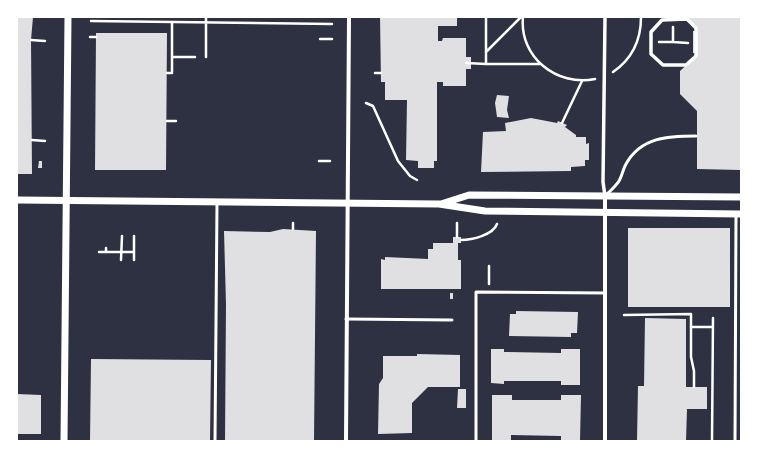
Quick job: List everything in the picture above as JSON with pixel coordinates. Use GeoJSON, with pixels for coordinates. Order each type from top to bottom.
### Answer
{"type":"FeatureCollection","features":[{"type":"Feature","properties":{"kind":"street"},"geometry":{"type":"LineString","coordinates":[[64,441],[68,17]]}},
{"type":"Feature","properties":{"kind":"street"},"geometry":{"type":"LineString","coordinates":[[346,441],[349,17]]}},
{"type":"Feature","properties":{"kind":"street"},"geometry":{"type":"LineString","coordinates":[[605,17],[603,182],[605,196],[605,441]]}},
{"type":"Feature","properties":{"kind":"street"},"geometry":{"type":"LineString","coordinates":[[687,19],[696,28],[696,56],[686,65],[663,65],[651,54],[651,32],[662,20],[673,21],[687,19]]}},
{"type":"Feature","properties":{"kind":"street"},"geometry":{"type":"LineString","coordinates":[[439,204],[469,195],[741,197]]}},
{"type":"Feature","properties":{"kind":"street"},"geometry":{"type":"LineString","coordinates":[[17,200],[439,204],[484,211],[738,214]]}},
{"type":"Feature","properties":{"kind":"lane"},"geometry":{"type":"LineString","coordinates":[[605,196],[619,182],[627,162],[642,144],[653,139],[674,136],[696,136]]}},
{"type":"Feature","properties":{"kind":"lane"},"geometry":{"type":"LineString","coordinates":[[215,441],[217,202]]}},
{"type":"Feature","properties":{"kind":"lane"},"geometry":{"type":"LineString","coordinates":[[734,441],[738,214]]}},
{"type":"Feature","properties":{"kind":"lane"},"geometry":{"type":"LineString","coordinates":[[476,441],[476,292],[605,293]]}},
{"type":"Feature","properties":{"kind":"lane"},"geometry":{"type":"LineString","coordinates":[[346,319],[452,320]]}},
{"type":"Feature","properties":{"kind":"path"},"geometry":{"type":"LineString","coordinates":[[206,17],[206,57]]}},
{"type":"Feature","properties":{"kind":"path"},"geometry":{"type":"LineString","coordinates":[[486,17],[486,64]]}},
{"type":"Feature","properties":{"kind":"path"},"geometry":{"type":"LineString","coordinates":[[486,51],[522,17]]}},
{"type":"Feature","properties":{"kind":"path"},"geometry":{"type":"LineString","coordinates":[[522,17],[525,40],[529,49],[540,64],[556,75],[582,81],[604,76],[622,66],[629,58],[639,38],[641,17]]}},
{"type":"Feature","properties":{"kind":"path"},"geometry":{"type":"LineString","coordinates":[[91,21],[332,24]]}},
{"type":"Feature","properties":{"kind":"path"},"geometry":{"type":"LineString","coordinates":[[651,42],[673,42],[673,21]]}},
{"type":"Feature","properties":{"kind":"path"},"geometry":{"type":"LineString","coordinates":[[167,73],[172,73],[172,22]]}},
{"type":"Feature","properties":{"kind":"path"},"geometry":{"type":"LineString","coordinates":[[90,37],[96,37]]}},
{"type":"Feature","properties":{"kind":"path"},"geometry":{"type":"LineString","coordinates":[[320,39],[332,39]]}},
{"type":"Feature","properties":{"kind":"path"},"geometry":{"type":"LineString","coordinates":[[31,40],[45,41]]}},
{"type":"Feature","properties":{"kind":"path"},"geometry":{"type":"LineString","coordinates":[[172,57],[195,57]]}},
{"type":"Feature","properties":{"kind":"path"},"geometry":{"type":"LineString","coordinates":[[466,63],[540,64]]}},
{"type":"Feature","properties":{"kind":"path"},"geometry":{"type":"LineString","coordinates":[[375,73],[381,73]]}},
{"type":"Feature","properties":{"kind":"path"},"geometry":{"type":"LineString","coordinates":[[562,123],[582,81]]}},
{"type":"Feature","properties":{"kind":"path"},"geometry":{"type":"LineString","coordinates":[[366,103],[373,106],[398,161],[410,176],[417,180]]}},
{"type":"Feature","properties":{"kind":"path"},"geometry":{"type":"LineString","coordinates":[[167,121],[176,121]]}},
{"type":"Feature","properties":{"kind":"path"},"geometry":{"type":"LineString","coordinates":[[32,140],[45,141]]}},
{"type":"Feature","properties":{"kind":"path"},"geometry":{"type":"LineString","coordinates":[[319,160],[330,161]]}},
{"type":"Feature","properties":{"kind":"path"},"geometry":{"type":"LineString","coordinates":[[293,223],[293,229]]}},
{"type":"Feature","properties":{"kind":"path"},"geometry":{"type":"LineString","coordinates":[[457,224],[457,237]]}},
{"type":"Feature","properties":{"kind":"path"},"geometry":{"type":"LineString","coordinates":[[463,240],[483,235],[495,228],[497,224]]}},
{"type":"Feature","properties":{"kind":"path"},"geometry":{"type":"LineString","coordinates":[[122,236],[122,260]]}},
{"type":"Feature","properties":{"kind":"path"},"geometry":{"type":"LineString","coordinates":[[134,236],[134,260]]}},
{"type":"Feature","properties":{"kind":"path"},"geometry":{"type":"LineString","coordinates":[[99,252],[106,250],[134,252]]}},
{"type":"Feature","properties":{"kind":"path"},"geometry":{"type":"LineString","coordinates":[[488,292],[489,266]]}},
{"type":"Feature","properties":{"kind":"path"},"geometry":{"type":"LineString","coordinates":[[624,315],[691,314],[691,357],[694,371],[694,387]]}},
{"type":"Feature","properties":{"kind":"path"},"geometry":{"type":"LineString","coordinates":[[712,441],[713,318]]}},
{"type":"Feature","properties":{"kind":"path"},"geometry":{"type":"LineString","coordinates":[[691,327],[713,327]]}},
{"type":"Feature","properties":{"kind":"building"},"geometry":{"type":"Polygon","coordinates":[[[17,17],[33,17],[31,40],[32,174],[17,174],[17,17]]]}},
{"type":"Feature","properties":{"kind":"building"},"geometry":{"type":"Polygon","coordinates":[[[380,17],[457,17],[457,26],[438,26],[438,41],[442,41],[443,38],[466,38],[466,57],[471,57],[471,69],[466,69],[466,86],[443,86],[443,82],[437,82],[437,161],[434,161],[434,168],[418,168],[418,161],[406,160],[407,100],[385,100],[385,82],[381,82],[380,17]]]}},
{"type":"Feature","properties":{"kind":"building"},"geometry":{"type":"Polygon","coordinates":[[[684,17],[741,17],[741,170],[697,169],[697,111],[680,94],[680,71],[696,56],[696,53],[693,53],[693,31],[696,31],[696,28],[684,17]]]}},
{"type":"Feature","properties":{"kind":"building"},"geometry":{"type":"Polygon","coordinates":[[[96,33],[167,33],[166,170],[95,170],[96,33]]]}},
{"type":"Feature","properties":{"kind":"building"},"geometry":{"type":"Polygon","coordinates":[[[497,95],[509,96],[507,110],[509,118],[497,117],[495,103],[497,95]]]}},
{"type":"Feature","properties":{"kind":"building"},"geometry":{"type":"Polygon","coordinates":[[[531,118],[557,123],[558,121],[567,125],[565,127],[576,135],[576,137],[586,137],[586,144],[589,143],[589,160],[585,160],[585,166],[571,167],[571,171],[481,172],[483,132],[506,131],[505,123],[531,118]]]}},
{"type":"Feature","properties":{"kind":"building"},"geometry":{"type":"Polygon","coordinates":[[[39,161],[42,161],[42,168],[38,168],[39,161]]]}},
{"type":"Feature","properties":{"kind":"building"},"geometry":{"type":"Polygon","coordinates":[[[628,228],[730,228],[730,307],[628,307],[628,228]]]}},
{"type":"Feature","properties":{"kind":"building"},"geometry":{"type":"Polygon","coordinates":[[[283,229],[316,231],[314,441],[225,441],[226,304],[224,231],[270,232],[283,229]]]}},
{"type":"Feature","properties":{"kind":"building"},"geometry":{"type":"Polygon","coordinates":[[[453,237],[461,237],[461,243],[458,243],[458,260],[461,260],[461,289],[381,289],[381,259],[385,260],[385,257],[428,259],[428,249],[433,249],[433,243],[453,243],[453,237]]]}},
{"type":"Feature","properties":{"kind":"building"},"geometry":{"type":"Polygon","coordinates":[[[450,293],[453,293],[453,299],[450,299],[450,293]]]}},
{"type":"Feature","properties":{"kind":"building"},"geometry":{"type":"Polygon","coordinates":[[[516,311],[578,312],[577,333],[571,333],[571,337],[509,336],[510,314],[516,314],[516,311]]]}},
{"type":"Feature","properties":{"kind":"building"},"geometry":{"type":"Polygon","coordinates":[[[645,318],[686,319],[686,387],[707,387],[707,409],[687,409],[686,441],[637,441],[638,386],[644,386],[645,318]]]}},
{"type":"Feature","properties":{"kind":"building"},"geometry":{"type":"Polygon","coordinates":[[[491,349],[504,349],[504,352],[561,353],[561,349],[580,349],[580,385],[561,385],[561,381],[504,381],[504,384],[491,383],[491,349]]]}},
{"type":"Feature","properties":{"kind":"building"},"geometry":{"type":"Polygon","coordinates":[[[417,354],[460,355],[460,387],[428,387],[412,403],[412,433],[378,434],[379,384],[383,378],[383,356],[417,356],[417,354]]]}},
{"type":"Feature","properties":{"kind":"building"},"geometry":{"type":"Polygon","coordinates":[[[91,359],[211,360],[210,441],[90,441],[91,359]]]}},
{"type":"Feature","properties":{"kind":"building"},"geometry":{"type":"Polygon","coordinates":[[[458,389],[466,389],[466,408],[457,408],[458,389]]]}},
{"type":"Feature","properties":{"kind":"building"},"geometry":{"type":"Polygon","coordinates":[[[17,394],[41,395],[41,434],[17,434],[17,394]]]}},
{"type":"Feature","properties":{"kind":"building"},"geometry":{"type":"Polygon","coordinates":[[[492,395],[512,395],[512,400],[561,400],[561,395],[581,395],[580,441],[561,441],[561,436],[511,435],[511,441],[492,441],[492,395]]]}}]}
